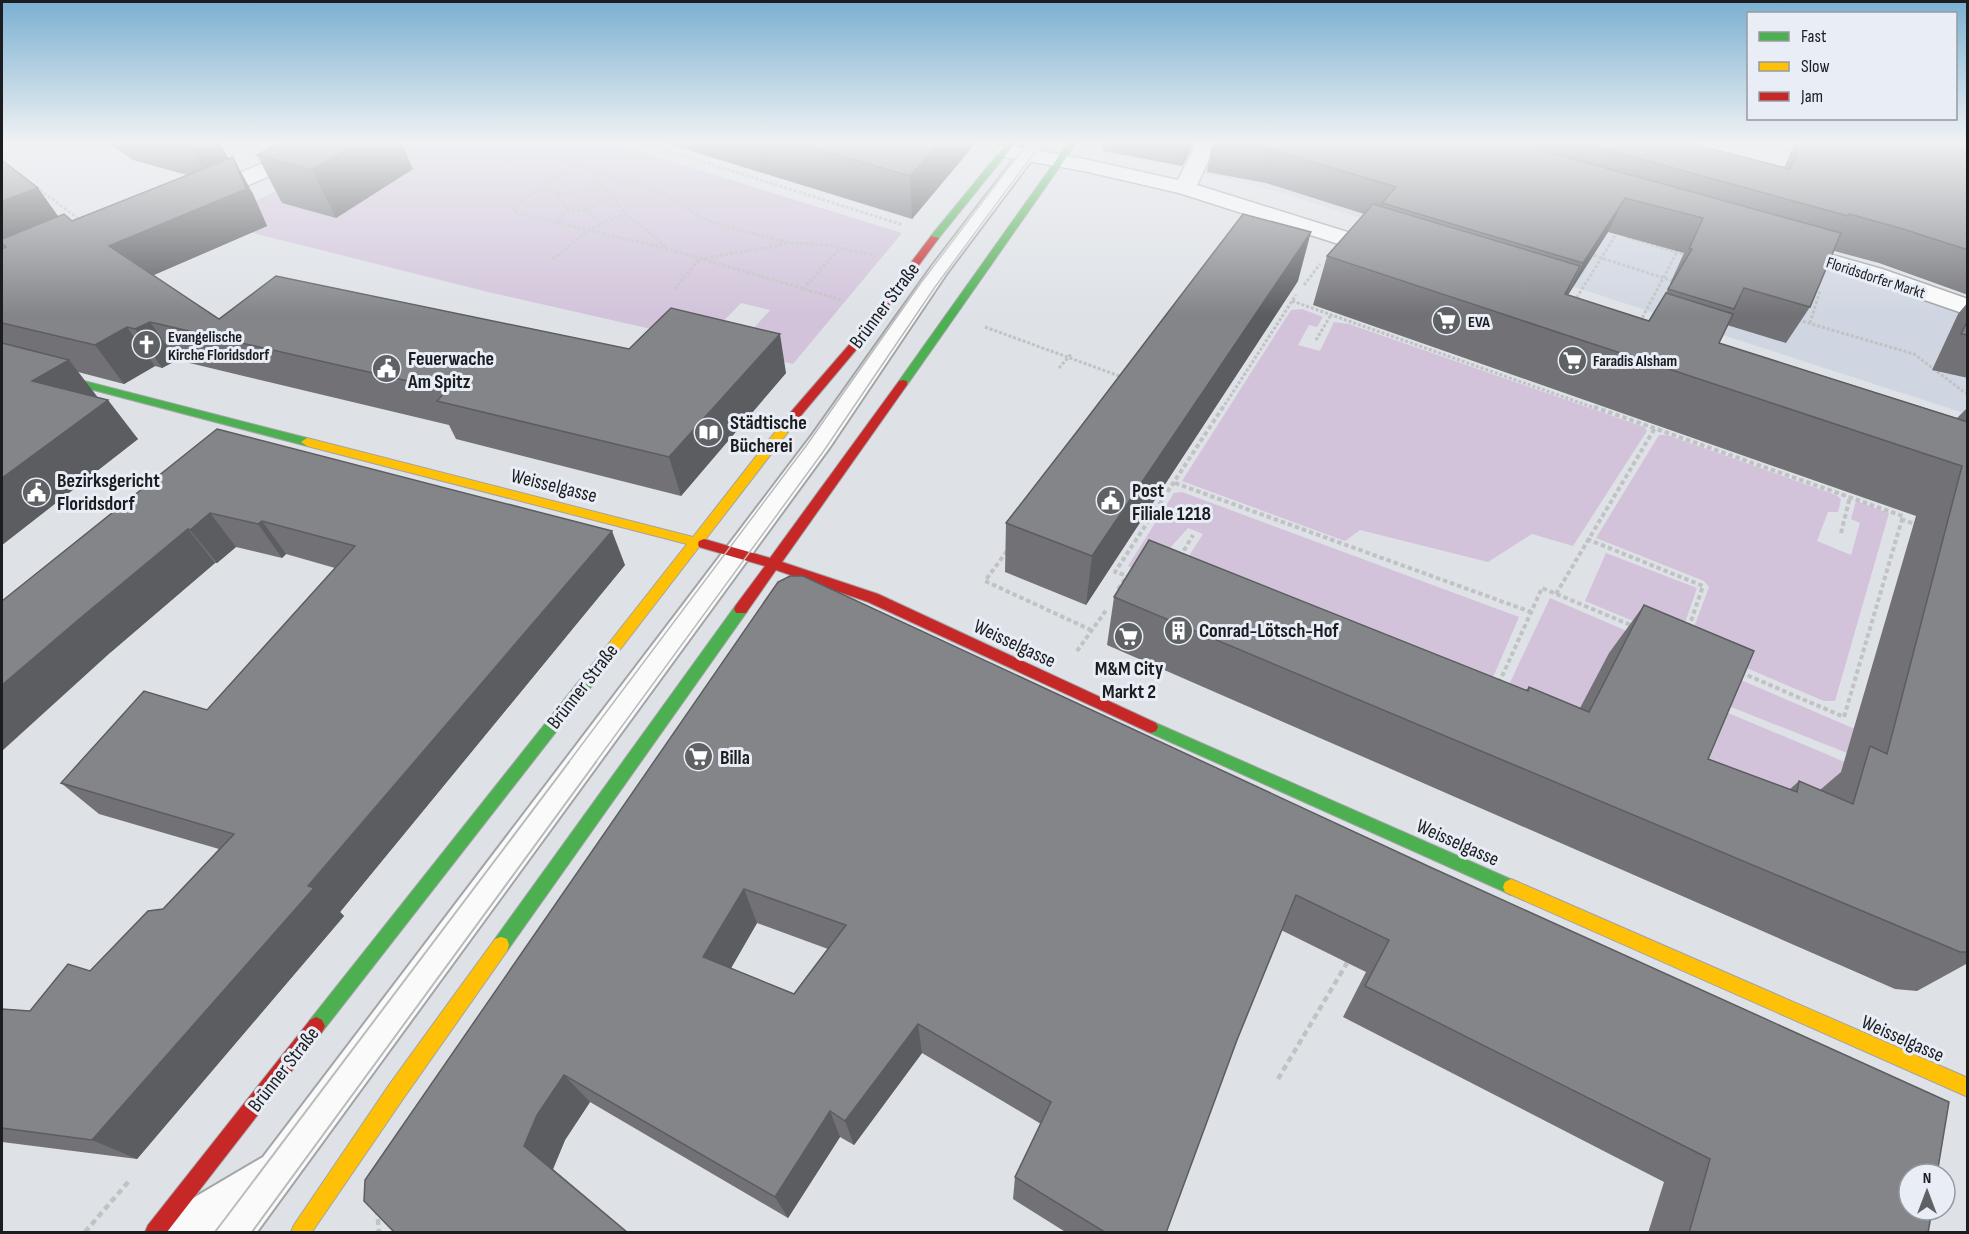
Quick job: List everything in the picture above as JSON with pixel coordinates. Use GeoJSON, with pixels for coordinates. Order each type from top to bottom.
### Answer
{"type":"FeatureCollection","features":[{"type":"Feature","properties":{"kind":"main road","name":"Brünner Straße"},"geometry":{"type":"LineString","coordinates":[[155,1233],[808,399],[852,348],[939,232],[970,200]]}},
{"type":"Feature","properties":{"kind":"main road"},"geometry":{"type":"LineString","coordinates":[[301,1233],[396,1092],[1032,200]]}},
{"type":"Feature","properties":{"kind":"main road","name":"Weisselgasse"},"geometry":{"type":"LineString","coordinates":[[2,363],[737,553],[873,598],[1055,684],[1968,1089]]}},
{"type":"Feature","properties":{"kind":"street"},"geometry":{"type":"LineString","coordinates":[[178,206],[194,200]]}},
{"type":"Feature","properties":{"kind":"street"},"geometry":{"type":"LineString","coordinates":[[1221,200],[1411,260]]}},
{"type":"Feature","properties":{"kind":"street","name":"Floridsdorfer Markt"},"geometry":{"type":"LineString","coordinates":[[1768,244],[1873,274],[1968,308]]}},
{"type":"Feature","properties":{"kind":"street"},"geometry":{"type":"LineString","coordinates":[[210,447],[237,425]]}},
{"type":"Feature","properties":{"kind":"lane","name":"Brünner Straße"},"geometry":{"type":"LineString","coordinates":[[232,1233],[861,386],[985,200]]}},
{"type":"Feature","properties":{"kind":"lane"},"geometry":{"type":"LineString","coordinates":[[176,1233],[281,1167]]}},
{"type":"Feature","properties":{"kind":"path"},"geometry":{"type":"LineString","coordinates":[[52,200],[86,224]]}},
{"type":"Feature","properties":{"kind":"path"},"geometry":{"type":"LineString","coordinates":[[524,200],[514,209],[517,213],[668,249],[852,303]]}},
{"type":"Feature","properties":{"kind":"path"},"geometry":{"type":"LineString","coordinates":[[561,200],[567,210]]}},
{"type":"Feature","properties":{"kind":"path"},"geometry":{"type":"LineString","coordinates":[[556,222],[567,210],[585,210],[606,200]]}},
{"type":"Feature","properties":{"kind":"path"},"geometry":{"type":"LineString","coordinates":[[613,200],[625,213],[668,249]]}},
{"type":"Feature","properties":{"kind":"path"},"geometry":{"type":"LineString","coordinates":[[673,200],[708,221],[790,243]]}},
{"type":"Feature","properties":{"kind":"path"},"geometry":{"type":"LineString","coordinates":[[823,200],[904,225]]}},
{"type":"Feature","properties":{"kind":"path"},"geometry":{"type":"LineString","coordinates":[[50,208],[59,205]]}},
{"type":"Feature","properties":{"kind":"path"},"geometry":{"type":"LineString","coordinates":[[585,210],[600,223]]}},
{"type":"Feature","properties":{"kind":"path"},"geometry":{"type":"LineString","coordinates":[[553,259],[588,230],[625,213]]}},
{"type":"Feature","properties":{"kind":"path"},"geometry":{"type":"LineString","coordinates":[[1569,309],[1622,224]]}},
{"type":"Feature","properties":{"kind":"path"},"geometry":{"type":"LineString","coordinates":[[1606,231],[1688,256]]}},
{"type":"Feature","properties":{"kind":"path"},"geometry":{"type":"LineString","coordinates":[[674,289],[700,259],[790,243],[827,244],[882,258]]}},
{"type":"Feature","properties":{"kind":"path"},"geometry":{"type":"LineString","coordinates":[[1635,331],[1683,243]]}},
{"type":"Feature","properties":{"kind":"path"},"geometry":{"type":"LineString","coordinates":[[803,289],[840,248]]}},
{"type":"Feature","properties":{"kind":"path"},"geometry":{"type":"LineString","coordinates":[[1581,252],[1683,284]]}},
{"type":"Feature","properties":{"kind":"path"},"geometry":{"type":"LineString","coordinates":[[1138,580],[1115,572],[1296,296]]}},
{"type":"Feature","properties":{"kind":"path"},"geometry":{"type":"LineString","coordinates":[[1292,302],[1903,516],[1844,717],[1736,670]]}},
{"type":"Feature","properties":{"kind":"path"},"geometry":{"type":"LineString","coordinates":[[1316,340],[1331,315]]}},
{"type":"Feature","properties":{"kind":"path"},"geometry":{"type":"LineString","coordinates":[[1798,320],[1914,354],[1968,395]]}},
{"type":"Feature","properties":{"kind":"path"},"geometry":{"type":"LineString","coordinates":[[980,325],[1123,377]]}},
{"type":"Feature","properties":{"kind":"path"},"geometry":{"type":"LineString","coordinates":[[1059,368],[1072,352]]}},
{"type":"Feature","properties":{"kind":"path"},"geometry":{"type":"LineString","coordinates":[[1556,594],[1654,428]]}},
{"type":"Feature","properties":{"kind":"path"},"geometry":{"type":"LineString","coordinates":[[1174,483],[1531,612]]}},
{"type":"Feature","properties":{"kind":"path"},"geometry":{"type":"LineString","coordinates":[[1841,533],[1851,497]]}},
{"type":"Feature","properties":{"kind":"path"},"geometry":{"type":"LineString","coordinates":[[1901,519],[1922,526]]}},
{"type":"Feature","properties":{"kind":"path"},"geometry":{"type":"LineString","coordinates":[[1177,562],[1193,536]]}},
{"type":"Feature","properties":{"kind":"path"},"geometry":{"type":"LineString","coordinates":[[1587,539],[1702,586],[1685,637]]}},
{"type":"Feature","properties":{"kind":"path"},"geometry":{"type":"LineString","coordinates":[[1013,543],[985,581],[1091,630]]}},
{"type":"Feature","properties":{"kind":"path"},"geometry":{"type":"LineString","coordinates":[[1118,589],[1127,576]]}},
{"type":"Feature","properties":{"kind":"path"},"geometry":{"type":"LineString","coordinates":[[1496,688],[1542,588],[1640,630]]}},
{"type":"Feature","properties":{"kind":"path"},"geometry":{"type":"LineString","coordinates":[[1055,684],[1107,609]]}},
{"type":"Feature","properties":{"kind":"path"},"geometry":{"type":"LineString","coordinates":[[1278,1079],[1347,963]]}},
{"type":"Feature","properties":{"kind":"shaded area"},"geometry":{"type":"Polygon","coordinates":[[[258,200],[794,200],[902,233],[793,364],[735,349],[770,310],[741,303],[704,341],[488,292],[209,222],[258,200]]]}},
{"type":"Feature","properties":{"kind":"shaded area"},"geometry":{"type":"Polygon","coordinates":[[[1303,200],[1592,200],[1863,279],[1967,315],[1967,414],[1303,200]]]}},
{"type":"Feature","properties":{"kind":"shaded area"},"geometry":{"type":"Polygon","coordinates":[[[1302,309],[1323,317],[1317,327],[1309,325],[1298,345],[1320,351],[1334,322],[1349,324],[1644,427],[1647,431],[1573,546],[1532,534],[1488,562],[1360,530],[1345,541],[1182,481],[1291,310],[1302,309]]]}},
{"type":"Feature","properties":{"kind":"shaded area"},"geometry":{"type":"Polygon","coordinates":[[[1659,435],[1667,435],[1836,495],[1841,499],[1838,512],[1828,512],[1817,541],[1851,555],[1860,523],[1851,519],[1856,501],[1889,513],[1835,701],[1824,701],[1688,643],[1709,587],[1704,581],[1596,538],[1659,435]]]}},
{"type":"Feature","properties":{"kind":"shaded area"},"geometry":{"type":"Polygon","coordinates":[[[1182,492],[1519,617],[1484,698],[1173,581],[1203,534],[1188,528],[1170,548],[1153,576],[1128,566],[1174,493],[1182,492]]]}},
{"type":"Feature","properties":{"kind":"shaded area"},"geometry":{"type":"Polygon","coordinates":[[[1606,553],[1697,588],[1679,640],[1585,601],[1606,553]]]}},
{"type":"Feature","properties":{"kind":"shaded area"},"geometry":{"type":"Polygon","coordinates":[[[1550,598],[1855,729],[1847,753],[1711,699],[1560,747],[1486,733],[1550,598]]]}},
{"type":"Feature","properties":{"kind":"shaded area"},"geometry":{"type":"Polygon","coordinates":[[[1714,707],[1845,762],[1834,799],[1811,816],[1618,764],[1714,707]]]}},
{"type":"Feature","properties":{"kind":"building"},"geometry":{"type":"Polygon","coordinates":[[[126,200],[221,200],[109,246],[219,319],[276,276],[629,349],[671,308],[780,334],[669,457],[437,401],[447,390],[150,322],[135,329],[127,327],[95,345],[2,323],[2,249],[6,247],[2,239],[64,214],[72,221],[126,200]]]}},
{"type":"Feature","properties":{"kind":"building"},"geometry":{"type":"Polygon","coordinates":[[[1385,200],[1624,200],[1583,263],[1382,203],[1385,200]]]}},
{"type":"Feature","properties":{"kind":"building"},"geometry":{"type":"Polygon","coordinates":[[[1631,200],[1720,200],[1841,233],[1810,307],[1744,288],[1734,309],[1668,289],[1692,249],[1689,249],[1703,218],[1631,200]]]}},
{"type":"Feature","properties":{"kind":"building"},"geometry":{"type":"Polygon","coordinates":[[[1788,200],[1968,200],[1968,250],[1903,229],[1849,214],[1848,216],[1788,200]]]}},
{"type":"Feature","properties":{"kind":"building"},"geometry":{"type":"Polygon","coordinates":[[[1373,204],[1580,266],[1565,294],[1649,321],[1666,293],[1733,314],[1719,343],[1968,422],[1968,952],[1960,952],[1114,597],[1149,540],[1528,691],[1529,687],[1589,712],[1644,605],[1754,651],[1708,759],[1797,792],[1799,781],[1853,804],[1870,746],[1887,754],[1962,466],[1327,256],[1373,204]]]}},
{"type":"Feature","properties":{"kind":"building"},"geometry":{"type":"Polygon","coordinates":[[[1243,214],[1311,232],[1092,556],[1006,523],[1079,429],[1243,214]]]}},
{"type":"Feature","properties":{"kind":"building"},"geometry":{"type":"Polygon","coordinates":[[[1968,320],[1968,335],[1961,334],[1968,320]]]}},
{"type":"Feature","properties":{"kind":"building"},"geometry":{"type":"Polygon","coordinates":[[[2,343],[69,360],[32,381],[108,400],[2,478],[2,343]]]}},
{"type":"Feature","properties":{"kind":"building"},"geometry":{"type":"Polygon","coordinates":[[[217,429],[612,531],[308,886],[314,888],[92,1140],[2,1128],[2,1009],[30,1011],[68,964],[90,971],[148,911],[163,909],[234,834],[61,783],[144,691],[207,710],[355,546],[262,521],[258,524],[210,513],[2,685],[2,601],[217,429]]]}},
{"type":"Feature","properties":{"kind":"building"},"geometry":{"type":"Polygon","coordinates":[[[790,576],[803,576],[1430,867],[1949,1102],[1939,1162],[1897,1162],[1897,1222],[1930,1222],[1928,1233],[1689,1233],[1710,1159],[1365,986],[1389,940],[1296,895],[1237,1040],[1166,1233],[1106,1233],[1015,1177],[1051,1102],[918,1024],[845,1121],[830,1111],[775,1197],[564,1075],[537,1115],[524,1146],[628,1233],[395,1233],[364,1201],[365,1180],[778,582],[790,576]],[[744,889],[703,957],[794,994],[846,925],[744,889]]]}},
{"type":"Feature","properties":{"kind":"tram line"},"geometry":{"type":"LineString","coordinates":[[568,763],[806,446],[920,284],[984,200]]}},
{"type":"Feature","properties":{"kind":"tram line"},"geometry":{"type":"LineString","coordinates":[[595,763],[823,452],[935,287],[1000,200]]}},
{"type":"Feature","properties":{"kind":"tram line"},"geometry":{"type":"LineString","coordinates":[[215,1232],[569,762]]}},
{"type":"Feature","properties":{"kind":"tram line"},"geometry":{"type":"LineString","coordinates":[[252,1232],[596,762]]}},
{"type":"Feature","properties":{"kind":"traffic: fast"},"geometry":{"type":"LineString","coordinates":[[934,238],[965,200]]}},
{"type":"Feature","properties":{"kind":"traffic: fast"},"geometry":{"type":"LineString","coordinates":[[903,383],[1032,200]]}},
{"type":"Feature","properties":{"kind":"traffic: fast"},"geometry":{"type":"LineString","coordinates":[[2,363],[307,442]]}},
{"type":"Feature","properties":{"kind":"traffic: fast"},"geometry":{"type":"LineString","coordinates":[[501,945],[741,609]]}},
{"type":"Feature","properties":{"kind":"traffic: fast"},"geometry":{"type":"LineString","coordinates":[[316,1026],[607,656]]}},
{"type":"Feature","properties":{"kind":"traffic: fast"},"geometry":{"type":"LineString","coordinates":[[1151,727],[1511,887]]}},
{"type":"Feature","properties":{"kind":"traffic: slow"},"geometry":{"type":"LineString","coordinates":[[607,656],[794,416]]}},
{"type":"Feature","properties":{"kind":"traffic: slow"},"geometry":{"type":"LineString","coordinates":[[307,442],[704,544]]}},
{"type":"Feature","properties":{"kind":"traffic: slow"},"geometry":{"type":"LineString","coordinates":[[1511,887],[1968,1088]]}},
{"type":"Feature","properties":{"kind":"traffic: slow"},"geometry":{"type":"LineString","coordinates":[[301,1232],[396,1092],[501,945]]}},
{"type":"Feature","properties":{"kind":"traffic: jam"},"geometry":{"type":"LineString","coordinates":[[794,416],[852,348],[934,238]]}},
{"type":"Feature","properties":{"kind":"traffic: jam"},"geometry":{"type":"LineString","coordinates":[[741,609],[903,383]]}},
{"type":"Feature","properties":{"kind":"traffic: jam"},"geometry":{"type":"LineString","coordinates":[[704,544],[774,564],[873,598],[1151,727]]}},
{"type":"Feature","properties":{"kind":"traffic: jam"},"geometry":{"type":"LineString","coordinates":[[155,1232],[316,1026]]}},
{"type":"Feature","properties":{"kind":"place","name":"EVA"},"geometry":{"type":"Point","coordinates":[1447,321]}},
{"type":"Feature","properties":{"kind":"place","name":"Evangelische Kirche Floridsdorf"},"geometry":{"type":"Point","coordinates":[147,345]}},
{"type":"Feature","properties":{"kind":"place","name":"Faradis Alsham"},"geometry":{"type":"Point","coordinates":[1572,360]}},
{"type":"Feature","properties":{"kind":"place","name":"Feuerwache Am Spitz"},"geometry":{"type":"Point","coordinates":[387,369]}},
{"type":"Feature","properties":{"kind":"place","name":"Städtische Bücherei"},"geometry":{"type":"Point","coordinates":[709,433]}},
{"type":"Feature","properties":{"kind":"place","name":"Bezirksgericht Floridsdorf"},"geometry":{"type":"Point","coordinates":[36,492]}},
{"type":"Feature","properties":{"kind":"place","name":"Post Filiale 1218"},"geometry":{"type":"Point","coordinates":[1111,501]}},
{"type":"Feature","properties":{"kind":"place","name":"Conrad-Lötsch-Hof"},"geometry":{"type":"Point","coordinates":[1178,630]}},
{"type":"Feature","properties":{"kind":"place","name":"M&M City Markt 2"},"geometry":{"type":"Point","coordinates":[1129,637]}},
{"type":"Feature","properties":{"kind":"place","name":"Billa"},"geometry":{"type":"Point","coordinates":[699,757]}}]}
